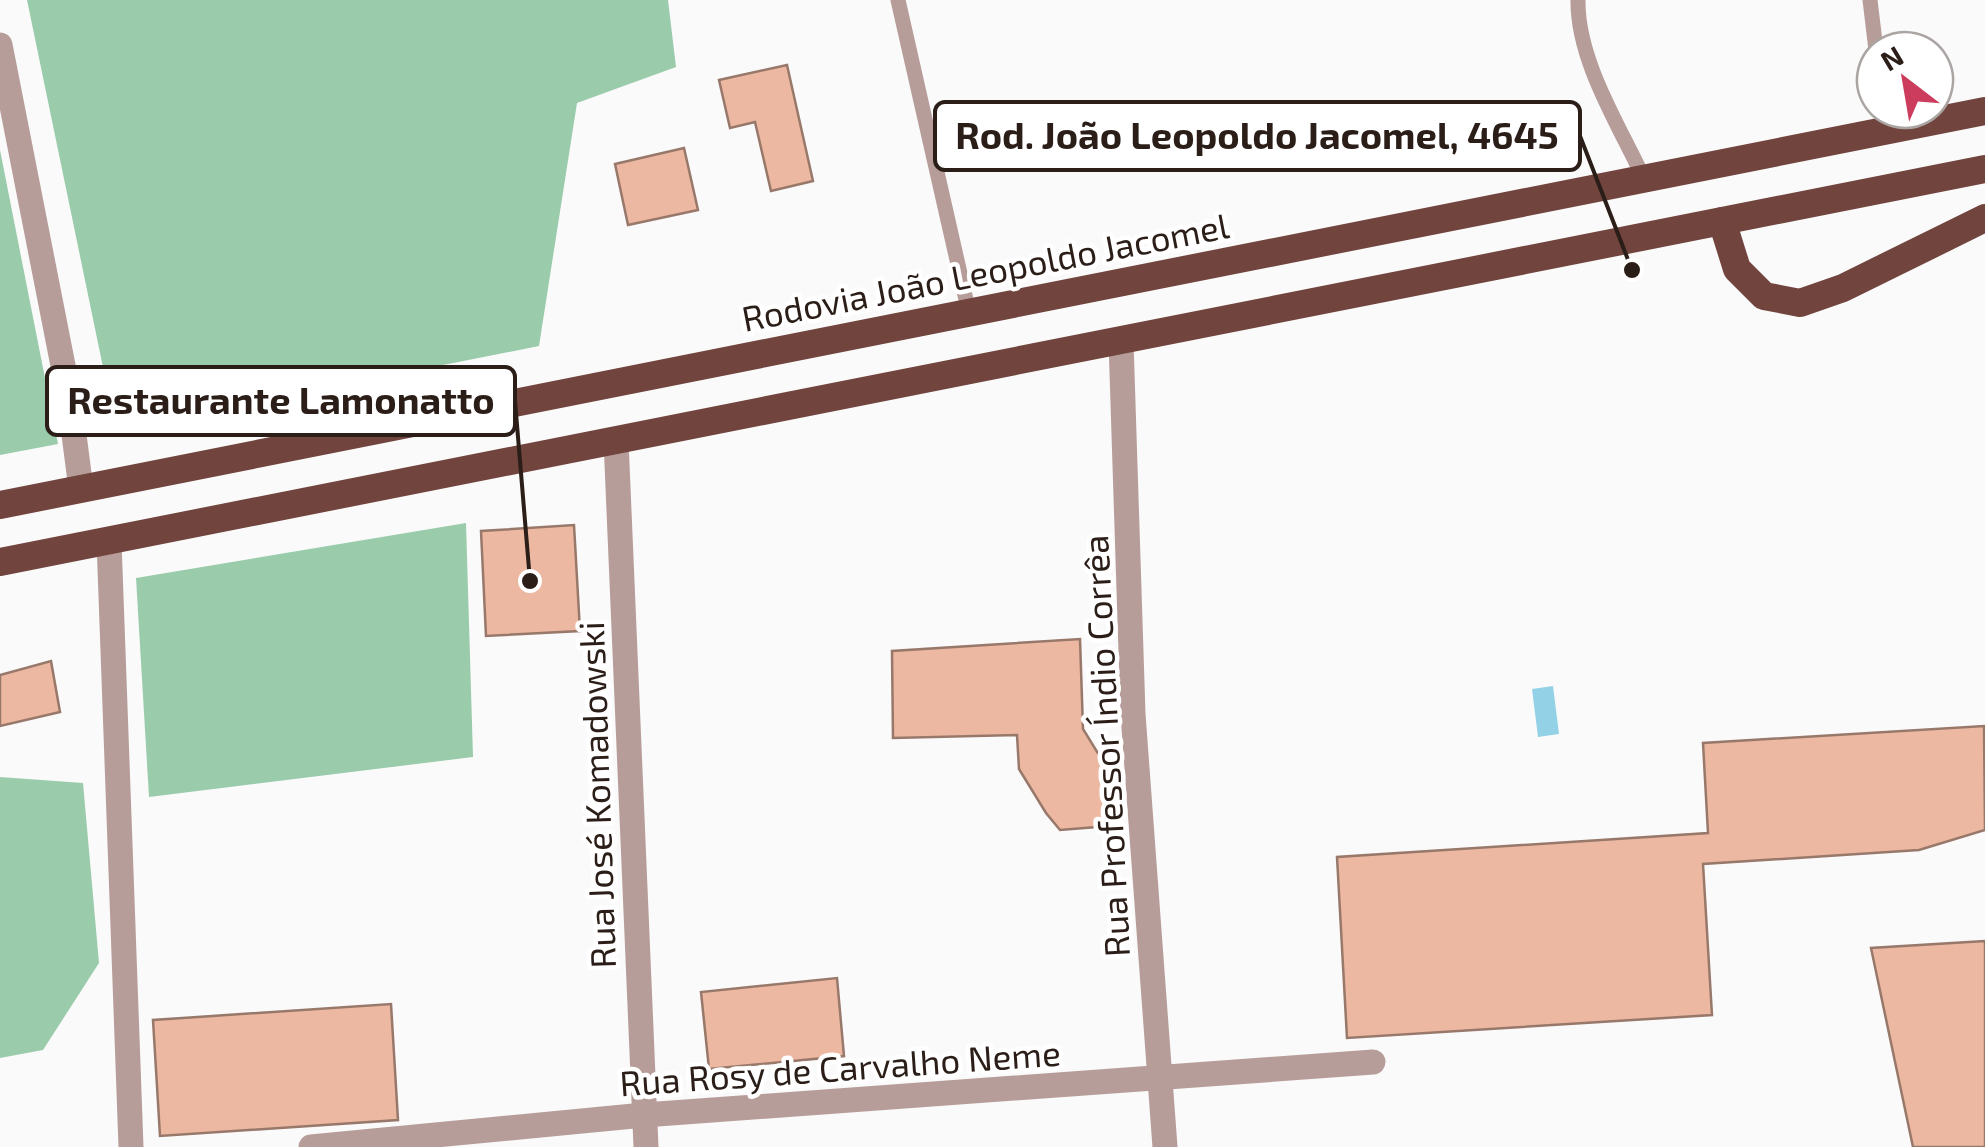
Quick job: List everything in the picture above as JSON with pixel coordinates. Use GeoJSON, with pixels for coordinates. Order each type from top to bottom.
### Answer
{"type":"FeatureCollection","features":[{"type":"Feature","properties":{"kind":"highway","name":"Rodovia João Leopoldo Jacomel"},"geometry":{"type":"LineString","coordinates":[[1955,114],[1985,111]]}},
{"type":"Feature","properties":{"kind":"highway","name":"Rodovia João Leopoldo Jacomel"},"geometry":{"type":"LineString","coordinates":[[0,505],[1644,179],[1855,128]]}},
{"type":"Feature","properties":{"kind":"highway"},"geometry":{"type":"LineString","coordinates":[[0,562],[1985,169]]}},
{"type":"Feature","properties":{"kind":"highway"},"geometry":{"type":"LineString","coordinates":[[1722,221],[1737,269],[1764,296],[1800,303],[1842,288],[1985,218]]}},
{"type":"Feature","properties":{"kind":"street"},"geometry":{"type":"LineString","coordinates":[[0,45],[69,396],[81,489]]}},
{"type":"Feature","properties":{"kind":"street","name":"Rua Professor Índio Corrêa"},"geometry":{"type":"LineString","coordinates":[[1120,340],[1134,714],[1165,1147]]}},
{"type":"Feature","properties":{"kind":"street","name":"Rua José Komadowski"},"geometry":{"type":"LineString","coordinates":[[616,440],[646,1147]]}},
{"type":"Feature","properties":{"kind":"street"},"geometry":{"type":"LineString","coordinates":[[109,541],[131,1147]]}},
{"type":"Feature","properties":{"kind":"street","name":"Rua Rosy de Carvalho Neme"},"geometry":{"type":"LineString","coordinates":[[311,1147],[644,1116],[1373,1062]]}},
{"type":"Feature","properties":{"kind":"lane"},"geometry":{"type":"LineString","coordinates":[[898,0],[969,313]]}},
{"type":"Feature","properties":{"kind":"lane"},"geometry":{"type":"LineString","coordinates":[[1578,0],[1578,25],[1586,55],[1644,179]]}},
{"type":"Feature","properties":{"kind":"lane"},"geometry":{"type":"LineString","coordinates":[[1870,0],[1874,30]]}},
{"type":"Feature","properties":{"kind":"green space"},"geometry":{"type":"Polygon","coordinates":[[[27,0],[668,0],[676,67],[577,103],[539,346],[116,430],[27,0]]]}},
{"type":"Feature","properties":{"kind":"green space"},"geometry":{"type":"Polygon","coordinates":[[[0,150],[58,444],[0,455],[0,150]]]}},
{"type":"Feature","properties":{"kind":"green space"},"geometry":{"type":"Polygon","coordinates":[[[466,523],[473,757],[149,797],[136,578],[466,523]]]}},
{"type":"Feature","properties":{"kind":"green space"},"geometry":{"type":"Polygon","coordinates":[[[0,777],[83,783],[99,963],[43,1050],[0,1058],[0,777]]]}},
{"type":"Feature","properties":{"kind":"water"},"geometry":{"type":"Polygon","coordinates":[[[1553,686],[1559,734],[1538,737],[1532,689],[1553,686]]]}},
{"type":"Feature","properties":{"kind":"building"},"geometry":{"type":"Polygon","coordinates":[[[787,65],[813,181],[771,191],[755,122],[730,128],[719,80],[787,65]]]}},
{"type":"Feature","properties":{"kind":"building"},"geometry":{"type":"Polygon","coordinates":[[[684,148],[698,210],[628,225],[615,164],[684,148]]]}},
{"type":"Feature","properties":{"kind":"building"},"geometry":{"type":"Polygon","coordinates":[[[574,525],[580,631],[486,636],[481,531],[574,525]]]}},
{"type":"Feature","properties":{"kind":"building"},"geometry":{"type":"Polygon","coordinates":[[[1080,639],[1083,729],[1107,768],[1109,826],[1060,830],[1019,769],[1017,735],[893,738],[892,651],[1080,639]]]}},
{"type":"Feature","properties":{"kind":"building"},"geometry":{"type":"Polygon","coordinates":[[[51,661],[60,712],[0,726],[0,675],[51,661]]]}},
{"type":"Feature","properties":{"kind":"building"},"geometry":{"type":"Polygon","coordinates":[[[1984,726],[1985,830],[1919,850],[1703,864],[1712,1015],[1347,1038],[1337,857],[1708,833],[1703,743],[1984,726]]]}},
{"type":"Feature","properties":{"kind":"building"},"geometry":{"type":"Polygon","coordinates":[[[1985,941],[1985,1147],[1913,1147],[1871,948],[1985,941]]]}},
{"type":"Feature","properties":{"kind":"building"},"geometry":{"type":"Polygon","coordinates":[[[837,978],[844,1056],[709,1069],[701,992],[837,978]]]}},
{"type":"Feature","properties":{"kind":"building"},"geometry":{"type":"Polygon","coordinates":[[[391,1004],[398,1120],[160,1136],[153,1020],[391,1004]]]}},
{"type":"Feature","properties":{"kind":"place","name":"Rod. João Leopoldo Jacomel, 4645"},"geometry":{"type":"Point","coordinates":[1632,270]}},
{"type":"Feature","properties":{"kind":"place","name":"Restaurante Lamonatto"},"geometry":{"type":"Point","coordinates":[530,581]}}]}
